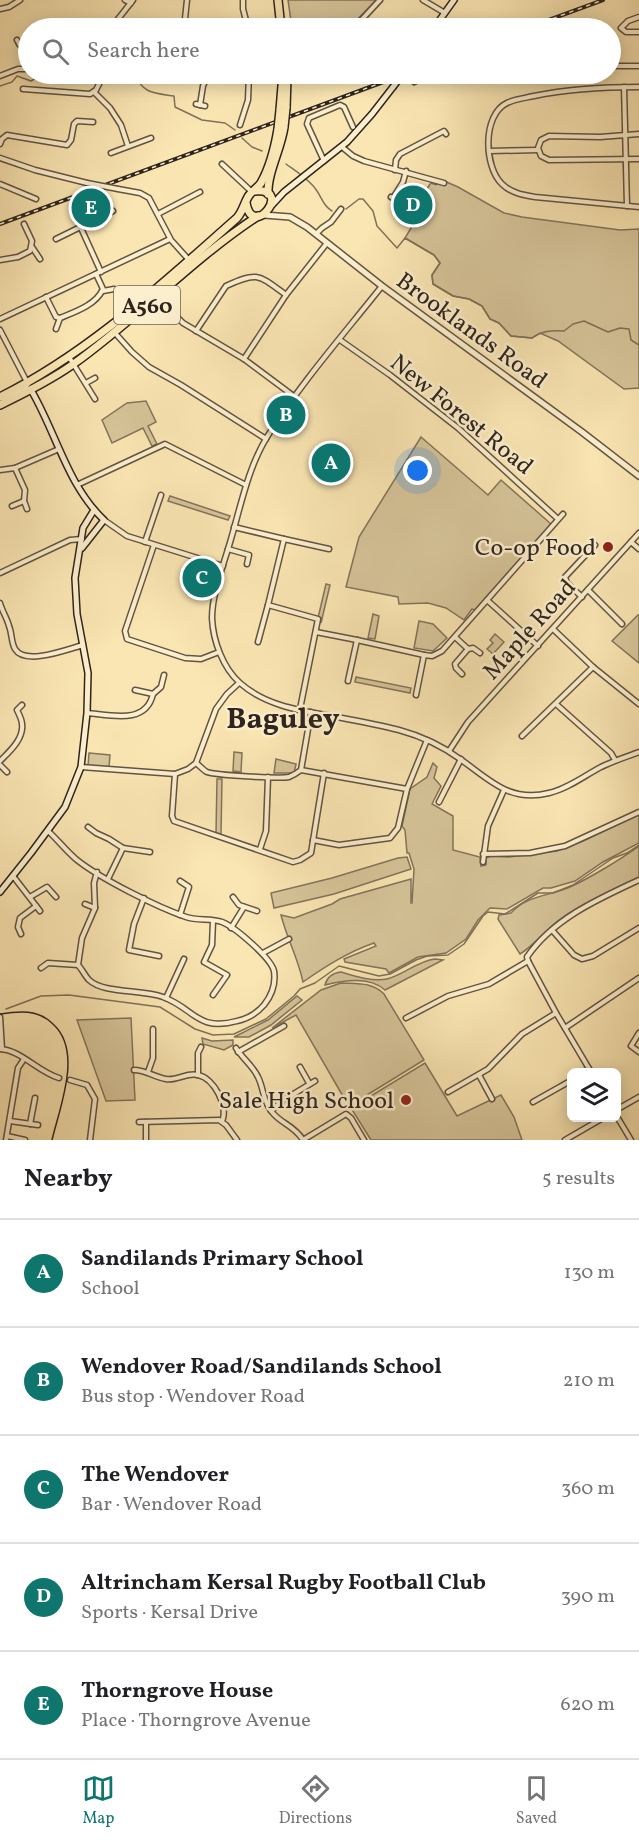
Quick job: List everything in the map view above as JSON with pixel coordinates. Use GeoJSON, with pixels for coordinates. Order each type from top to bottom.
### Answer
{"type":"FeatureCollection","features":[{"type":"Feature","properties":{"kind":"highway"},"geometry":{"type":"LineString","coordinates":[[278,0],[280,18]]}},
{"type":"Feature","properties":{"kind":"highway","name":"A560"},"geometry":{"type":"LineString","coordinates":[[268,194],[268,180],[278,157],[286,84]]}},
{"type":"Feature","properties":{"kind":"highway","name":"A560"},"geometry":{"type":"LineString","coordinates":[[0,405],[72,360],[112,329],[191,262],[237,218],[270,161],[281,128]]}},
{"type":"Feature","properties":{"kind":"highway"},"geometry":{"type":"LineString","coordinates":[[254,192],[260,190],[268,194],[272,205]]}},
{"type":"Feature","properties":{"kind":"highway"},"geometry":{"type":"LineString","coordinates":[[246,202],[250,212],[261,215]]}},
{"type":"Feature","properties":{"kind":"highway","name":"A560"},"geometry":{"type":"LineString","coordinates":[[191,262],[237,229],[269,210],[272,205]]}},
{"type":"Feature","properties":{"kind":"highway","name":"A560"},"geometry":{"type":"LineString","coordinates":[[0,398],[29,386]]}},
{"type":"Feature","properties":{"kind":"main road"},"geometry":{"type":"LineString","coordinates":[[441,18],[454,0]]}},
{"type":"Feature","properties":{"kind":"main road"},"geometry":{"type":"LineString","coordinates":[[272,205],[284,192],[342,147],[367,121],[395,84]]}},
{"type":"Feature","properties":{"kind":"main road"},"geometry":{"type":"LineString","coordinates":[[268,194],[284,192]]}},
{"type":"Feature","properties":{"kind":"main road","name":"Brooklands Road"},"geometry":{"type":"LineString","coordinates":[[272,205],[283,216]]}},
{"type":"Feature","properties":{"kind":"main road","name":"Brooklands Road"},"geometry":{"type":"LineString","coordinates":[[261,215],[283,216],[297,220],[382,286],[639,476]]}},
{"type":"Feature","properties":{"kind":"main road"},"geometry":{"type":"LineString","coordinates":[[29,386],[77,485],[94,510],[104,520],[84,539]]}},
{"type":"Feature","properties":{"kind":"main road"},"geometry":{"type":"LineString","coordinates":[[0,892],[65,807],[81,767],[87,713],[88,673],[74,591],[88,518],[94,510]]}},
{"type":"Feature","properties":{"kind":"street"},"geometry":{"type":"LineString","coordinates":[[0,9],[20,0]]}},
{"type":"Feature","properties":{"kind":"street"},"geometry":{"type":"LineString","coordinates":[[121,18],[132,2],[125,0]]}},
{"type":"Feature","properties":{"kind":"street"},"geometry":{"type":"LineString","coordinates":[[185,18],[187,0]]}},
{"type":"Feature","properties":{"kind":"street"},"geometry":{"type":"LineString","coordinates":[[243,0],[245,18]]}},
{"type":"Feature","properties":{"kind":"street"},"geometry":{"type":"LineString","coordinates":[[364,18],[380,0]]}},
{"type":"Feature","properties":{"kind":"street"},"geometry":{"type":"LineString","coordinates":[[423,0],[445,13]]}},
{"type":"Feature","properties":{"kind":"street"},"geometry":{"type":"LineString","coordinates":[[639,17],[623,24],[621,28],[624,32],[639,32]]}},
{"type":"Feature","properties":{"kind":"street"},"geometry":{"type":"LineString","coordinates":[[621,66],[639,66]]}},
{"type":"Feature","properties":{"kind":"street"},"geometry":{"type":"LineString","coordinates":[[0,76],[18,69]]}},
{"type":"Feature","properties":{"kind":"street"},"geometry":{"type":"LineString","coordinates":[[23,89],[87,94],[94,92],[98,84]]}},
{"type":"Feature","properties":{"kind":"street"},"geometry":{"type":"LineString","coordinates":[[200,105],[204,84]]}},
{"type":"Feature","properties":{"kind":"street"},"geometry":{"type":"LineString","coordinates":[[240,125],[246,120],[249,84]]}},
{"type":"Feature","properties":{"kind":"street"},"geometry":{"type":"LineString","coordinates":[[624,87],[627,207]]}},
{"type":"Feature","properties":{"kind":"street"},"geometry":{"type":"LineString","coordinates":[[639,87],[559,92],[505,104],[495,113],[491,121],[490,151],[491,166],[496,177],[502,185],[515,193],[639,207]]}},
{"type":"Feature","properties":{"kind":"street"},"geometry":{"type":"LineString","coordinates":[[94,92],[110,108],[129,146]]}},
{"type":"Feature","properties":{"kind":"street"},"geometry":{"type":"LineString","coordinates":[[324,161],[307,124],[309,118],[340,105],[344,108],[353,127]]}},
{"type":"Feature","properties":{"kind":"street"},"geometry":{"type":"LineString","coordinates":[[0,144],[7,135],[67,145],[77,121],[93,122]]}},
{"type":"Feature","properties":{"kind":"street"},"geometry":{"type":"LineString","coordinates":[[395,170],[396,160],[400,154],[444,131],[446,134]]}},
{"type":"Feature","properties":{"kind":"street"},"geometry":{"type":"LineString","coordinates":[[639,134],[600,137],[549,136],[540,141],[538,150],[542,158],[549,160],[639,159]]}},
{"type":"Feature","properties":{"kind":"street"},"geometry":{"type":"LineString","coordinates":[[111,153],[143,138],[152,138]]}},
{"type":"Feature","properties":{"kind":"street"},"geometry":{"type":"LineString","coordinates":[[342,147],[358,159],[444,183]]}},
{"type":"Feature","properties":{"kind":"street"},"geometry":{"type":"LineString","coordinates":[[490,151],[538,150]]}},
{"type":"Feature","properties":{"kind":"street"},"geometry":{"type":"LineString","coordinates":[[0,158],[35,170],[146,195],[151,200],[170,238],[191,262]]}},
{"type":"Feature","properties":{"kind":"street"},"geometry":{"type":"LineString","coordinates":[[222,164],[254,192]]}},
{"type":"Feature","properties":{"kind":"street"},"geometry":{"type":"LineString","coordinates":[[391,197],[393,198],[400,188],[405,171]]}},
{"type":"Feature","properties":{"kind":"street"},"geometry":{"type":"LineString","coordinates":[[0,184],[36,199]]}},
{"type":"Feature","properties":{"kind":"street"},"geometry":{"type":"LineString","coordinates":[[158,214],[200,192]]}},
{"type":"Feature","properties":{"kind":"street"},"geometry":{"type":"LineString","coordinates":[[316,234],[331,222],[341,208]]}},
{"type":"Feature","properties":{"kind":"street"},"geometry":{"type":"LineString","coordinates":[[56,239],[113,211]]}},
{"type":"Feature","properties":{"kind":"street"},"geometry":{"type":"LineString","coordinates":[[24,224],[32,239],[32,248],[40,259]]}},
{"type":"Feature","properties":{"kind":"street"},"geometry":{"type":"LineString","coordinates":[[81,228],[101,272]]}},
{"type":"Feature","properties":{"kind":"street"},"geometry":{"type":"LineString","coordinates":[[0,319],[170,238]]}},
{"type":"Feature","properties":{"kind":"street"},"geometry":{"type":"LineString","coordinates":[[244,359],[286,295],[327,242]]}},
{"type":"Feature","properties":{"kind":"street"},"geometry":{"type":"LineString","coordinates":[[0,260],[22,256],[32,248]]}},
{"type":"Feature","properties":{"kind":"street"},"geometry":{"type":"LineString","coordinates":[[96,274],[103,291]]}},
{"type":"Feature","properties":{"kind":"street"},"geometry":{"type":"LineString","coordinates":[[196,331],[226,286],[234,282],[255,275],[263,278],[286,295]]}},
{"type":"Feature","properties":{"kind":"street"},"geometry":{"type":"LineString","coordinates":[[382,286],[295,397],[266,439],[246,485],[212,617],[219,652],[239,683],[268,701],[300,710],[385,727],[427,740],[461,759],[504,790],[530,796],[549,793],[615,760],[639,752]]}},
{"type":"Feature","properties":{"kind":"street"},"geometry":{"type":"LineString","coordinates":[[56,329],[60,318],[86,306],[103,291],[114,289]]}},
{"type":"Feature","properties":{"kind":"street"},"geometry":{"type":"LineString","coordinates":[[46,297],[55,316],[60,318]]}},
{"type":"Feature","properties":{"kind":"street"},"geometry":{"type":"LineString","coordinates":[[170,310],[183,323],[244,359],[295,397]]}},
{"type":"Feature","properties":{"kind":"street"},"geometry":{"type":"LineString","coordinates":[[112,329],[149,367],[266,439]]}},
{"type":"Feature","properties":{"kind":"street"},"geometry":{"type":"LineString","coordinates":[[1,333],[29,386]]}},
{"type":"Feature","properties":{"kind":"street","name":"New Forest Road"},"geometry":{"type":"LineString","coordinates":[[340,340],[390,375],[458,428],[558,519]]}},
{"type":"Feature","properties":{"kind":"street"},"geometry":{"type":"LineString","coordinates":[[72,360],[95,399]]}},
{"type":"Feature","properties":{"kind":"street"},"geometry":{"type":"LineString","coordinates":[[86,383],[95,378]]}},
{"type":"Feature","properties":{"kind":"street"},"geometry":{"type":"LineString","coordinates":[[77,485],[165,444],[246,485]]}},
{"type":"Feature","properties":{"kind":"street"},"geometry":{"type":"LineString","coordinates":[[0,470],[15,468],[59,449]]}},
{"type":"Feature","properties":{"kind":"street"},"geometry":{"type":"LineString","coordinates":[[15,468],[25,490],[24,501],[27,509]]}},
{"type":"Feature","properties":{"kind":"street"},"geometry":{"type":"LineString","coordinates":[[145,542],[161,495]]}},
{"type":"Feature","properties":{"kind":"street"},"geometry":{"type":"LineString","coordinates":[[12,506],[24,501]]}},
{"type":"Feature","properties":{"kind":"street"},"geometry":{"type":"LineString","coordinates":[[316,632],[424,656],[437,655],[563,513]]}},
{"type":"Feature","properties":{"kind":"street"},"geometry":{"type":"LineString","coordinates":[[104,520],[127,536],[224,566]]}},
{"type":"Feature","properties":{"kind":"street"},"geometry":{"type":"LineString","coordinates":[[234,527],[329,549]]}},
{"type":"Feature","properties":{"kind":"street","name":"Maple Road"},"geometry":{"type":"LineString","coordinates":[[448,751],[460,731],[639,533]]}},
{"type":"Feature","properties":{"kind":"street"},"geometry":{"type":"LineString","coordinates":[[0,573],[70,540],[84,539]]}},
{"type":"Feature","properties":{"kind":"street"},"geometry":{"type":"LineString","coordinates":[[258,642],[284,539]]}},
{"type":"Feature","properties":{"kind":"street"},"geometry":{"type":"LineString","coordinates":[[631,542],[639,549]]}},
{"type":"Feature","properties":{"kind":"street"},"geometry":{"type":"LineString","coordinates":[[154,545],[125,631],[127,639],[185,658],[201,659],[219,652]]}},
{"type":"Feature","properties":{"kind":"street"},"geometry":{"type":"LineString","coordinates":[[582,597],[567,583],[566,577],[595,545]]}},
{"type":"Feature","properties":{"kind":"street"},"geometry":{"type":"LineString","coordinates":[[228,549],[249,555],[248,564]]}},
{"type":"Feature","properties":{"kind":"street"},"geometry":{"type":"LineString","coordinates":[[588,590],[621,624]]}},
{"type":"Feature","properties":{"kind":"street"},"geometry":{"type":"LineString","coordinates":[[487,600],[538,646]]}},
{"type":"Feature","properties":{"kind":"street"},"geometry":{"type":"LineString","coordinates":[[0,603],[11,632],[13,645],[18,653],[36,656],[83,645]]}},
{"type":"Feature","properties":{"kind":"street"},"geometry":{"type":"LineString","coordinates":[[268,605],[318,619],[300,710]]}},
{"type":"Feature","properties":{"kind":"street"},"geometry":{"type":"LineString","coordinates":[[553,629],[593,667],[639,704]]}},
{"type":"Feature","properties":{"kind":"street"},"geometry":{"type":"LineString","coordinates":[[455,637],[468,649]]}},
{"type":"Feature","properties":{"kind":"street"},"geometry":{"type":"LineString","coordinates":[[348,681],[357,640]]}},
{"type":"Feature","properties":{"kind":"street"},"geometry":{"type":"LineString","coordinates":[[462,674],[455,664],[468,649],[473,648],[480,653]]}},
{"type":"Feature","properties":{"kind":"street"},"geometry":{"type":"LineString","coordinates":[[416,695],[424,656]]}},
{"type":"Feature","properties":{"kind":"street"},"geometry":{"type":"LineString","coordinates":[[522,736],[593,667]]}},
{"type":"Feature","properties":{"kind":"street"},"geometry":{"type":"LineString","coordinates":[[87,713],[138,714],[147,709],[153,694],[161,687],[164,675]]}},
{"type":"Feature","properties":{"kind":"street"},"geometry":{"type":"LineString","coordinates":[[81,767],[175,774],[188,769],[196,763],[216,709],[239,683]]}},
{"type":"Feature","properties":{"kind":"street"},"geometry":{"type":"LineString","coordinates":[[135,690],[153,694]]}},
{"type":"Feature","properties":{"kind":"street"},"geometry":{"type":"LineString","coordinates":[[556,704],[611,753],[615,760]]}},
{"type":"Feature","properties":{"kind":"street"},"geometry":{"type":"LineString","coordinates":[[7,772],[0,763],[16,743],[22,725],[17,710],[22,705]]}},
{"type":"Feature","properties":{"kind":"street"},"geometry":{"type":"LineString","coordinates":[[301,770],[311,712]]}},
{"type":"Feature","properties":{"kind":"street"},"geometry":{"type":"LineString","coordinates":[[313,840],[339,845],[390,838],[398,828],[406,789],[427,740]]}},
{"type":"Feature","properties":{"kind":"street"},"geometry":{"type":"LineString","coordinates":[[439,802],[461,759]]}},
{"type":"Feature","properties":{"kind":"street"},"geometry":{"type":"LineString","coordinates":[[196,763],[208,772],[287,777],[301,770],[406,789]]}},
{"type":"Feature","properties":{"kind":"street"},"geometry":{"type":"LineString","coordinates":[[175,774],[172,816],[174,821],[293,862],[311,853],[324,773]]}},
{"type":"Feature","properties":{"kind":"street"},"geometry":{"type":"LineString","coordinates":[[260,849],[266,831],[268,777]]}},
{"type":"Feature","properties":{"kind":"street"},"geometry":{"type":"LineString","coordinates":[[483,862],[488,826],[504,790]]}},
{"type":"Feature","properties":{"kind":"street"},"geometry":{"type":"LineString","coordinates":[[483,854],[530,853],[565,846],[639,812]]}},
{"type":"Feature","properties":{"kind":"street"},"geometry":{"type":"LineString","coordinates":[[88,826],[96,834],[123,848],[150,852]]}},
{"type":"Feature","properties":{"kind":"street"},"geometry":{"type":"LineString","coordinates":[[48,831],[77,860],[97,872],[108,879],[180,915],[222,922],[231,928],[263,953],[273,969],[275,983],[269,998],[259,1010],[244,1020],[222,1026],[207,1023],[195,1017],[166,998],[146,992],[109,989],[89,981],[78,965],[82,938],[95,908],[94,883],[97,872]]}},
{"type":"Feature","properties":{"kind":"street"},"geometry":{"type":"LineString","coordinates":[[108,879],[123,848]]}},
{"type":"Feature","properties":{"kind":"street"},"geometry":{"type":"LineString","coordinates":[[13,876],[40,911]]}},
{"type":"Feature","properties":{"kind":"street"},"geometry":{"type":"LineString","coordinates":[[588,1068],[527,957],[560,921],[639,880]]}},
{"type":"Feature","properties":{"kind":"street"},"geometry":{"type":"LineString","coordinates":[[180,882],[189,887],[180,915]]}},
{"type":"Feature","properties":{"kind":"street"},"geometry":{"type":"LineString","coordinates":[[30,897],[46,887],[56,897]]}},
{"type":"Feature","properties":{"kind":"street"},"geometry":{"type":"LineString","coordinates":[[232,897],[244,907],[256,911]]}},
{"type":"Feature","properties":{"kind":"street"},"geometry":{"type":"LineString","coordinates":[[144,898],[134,924],[129,950],[159,956]]}},
{"type":"Feature","properties":{"kind":"street"},"geometry":{"type":"LineString","coordinates":[[85,904],[95,908]]}},
{"type":"Feature","properties":{"kind":"street"},"geometry":{"type":"LineString","coordinates":[[21,934],[18,927],[20,918],[36,906]]}},
{"type":"Feature","properties":{"kind":"street"},"geometry":{"type":"LineString","coordinates":[[231,928],[244,907]]}},
{"type":"Feature","properties":{"kind":"street"},"geometry":{"type":"LineString","coordinates":[[213,921],[212,945],[204,962],[227,975],[213,995]]}},
{"type":"Feature","properties":{"kind":"street"},"geometry":{"type":"LineString","coordinates":[[552,930],[574,955],[582,959],[593,956],[639,928]]}},
{"type":"Feature","properties":{"kind":"street"},"geometry":{"type":"LineString","coordinates":[[263,953],[289,939]]}},
{"type":"Feature","properties":{"kind":"street"},"geometry":{"type":"LineString","coordinates":[[166,998],[184,959]]}},
{"type":"Feature","properties":{"kind":"street"},"geometry":{"type":"LineString","coordinates":[[406,1018],[448,996],[489,984],[528,961]]}},
{"type":"Feature","properties":{"kind":"street"},"geometry":{"type":"LineString","coordinates":[[41,968],[48,963],[78,965]]}},
{"type":"Feature","properties":{"kind":"street"},"geometry":{"type":"LineString","coordinates":[[565,1028],[639,978]]}},
{"type":"Feature","properties":{"kind":"street"},"geometry":{"type":"LineString","coordinates":[[448,1092],[479,1075],[495,1063],[522,1034],[556,1013]]}},
{"type":"Feature","properties":{"kind":"street"},"geometry":{"type":"LineString","coordinates":[[0,1017],[1,1049],[9,1050],[46,1073],[59,1078]]}},
{"type":"Feature","properties":{"kind":"street"},"geometry":{"type":"LineString","coordinates":[[284,1026],[237,1050],[257,1074],[270,1111],[296,1130],[303,1140],[346,1114],[351,1118],[364,1140]]}},
{"type":"Feature","properties":{"kind":"street"},"geometry":{"type":"LineString","coordinates":[[148,1072],[153,1058],[153,1029]]}},
{"type":"Feature","properties":{"kind":"street"},"geometry":{"type":"LineString","coordinates":[[639,1033],[631,1046],[639,1052]]}},
{"type":"Feature","properties":{"kind":"street"},"geometry":{"type":"LineString","coordinates":[[198,1075],[198,1053],[201,1047]]}},
{"type":"Feature","properties":{"kind":"street"},"geometry":{"type":"LineString","coordinates":[[24,1059],[18,1068],[6,1138],[25,1140]]}},
{"type":"Feature","properties":{"kind":"street"},"geometry":{"type":"LineString","coordinates":[[300,1067],[309,1083]]}},
{"type":"Feature","properties":{"kind":"street"},"geometry":{"type":"LineString","coordinates":[[134,1071],[148,1072],[172,1080],[198,1075],[209,1082],[221,1100],[225,1113],[222,1121]]}},
{"type":"Feature","properties":{"kind":"street"},"geometry":{"type":"LineString","coordinates":[[479,1075],[492,1099]]}},
{"type":"Feature","properties":{"kind":"street"},"geometry":{"type":"LineString","coordinates":[[70,1080],[87,1085],[95,1099],[90,1140]]}},
{"type":"Feature","properties":{"kind":"street"},"geometry":{"type":"LineString","coordinates":[[270,1111],[315,1081]]}},
{"type":"Feature","properties":{"kind":"street"},"geometry":{"type":"LineString","coordinates":[[533,1102],[567,1083]]}},
{"type":"Feature","properties":{"kind":"street"},"geometry":{"type":"LineString","coordinates":[[621,1107],[639,1097]]}},
{"type":"Feature","properties":{"kind":"street"},"geometry":{"type":"LineString","coordinates":[[30,1124],[35,1098]]}},
{"type":"Feature","properties":{"kind":"street"},"geometry":{"type":"LineString","coordinates":[[139,1122],[213,1119],[222,1121],[237,1140]]}},
{"type":"Feature","properties":{"kind":"street"},"geometry":{"type":"LineString","coordinates":[[10,1120],[38,1125]]}},
{"type":"Feature","properties":{"kind":"street"},"geometry":{"type":"LineString","coordinates":[[146,1122],[146,1140]]}},
{"type":"Feature","properties":{"kind":"street"},"geometry":{"type":"LineString","coordinates":[[565,1140],[596,1122]]}},
{"type":"Feature","properties":{"kind":"street"},"geometry":{"type":"LineString","coordinates":[[620,1122],[631,1140]]}},
{"type":"Feature","properties":{"kind":"shaded area"},"geometry":{"type":"Polygon","coordinates":[[[288,0],[376,0],[359,18],[291,18],[288,0]]]}},
{"type":"Feature","properties":{"kind":"shaded area"},"geometry":{"type":"Polygon","coordinates":[[[442,180],[504,213],[620,230],[639,229],[639,388],[624,389],[558,341],[540,333],[532,338],[511,336],[499,323],[490,319],[482,306],[469,299],[453,296],[433,284],[432,275],[440,263],[434,255],[405,238],[423,208],[417,202],[431,183],[436,185],[442,180]]]}},
{"type":"Feature","properties":{"kind":"shaded area"},"geometry":{"type":"Polygon","coordinates":[[[146,401],[156,422],[148,426],[157,444],[152,446],[143,428],[112,443],[102,420],[127,403],[146,401]]]}},
{"type":"Feature","properties":{"kind":"shaded area"},"geometry":{"type":"Polygon","coordinates":[[[421,437],[488,495],[501,480],[551,524],[464,620],[446,608],[428,603],[399,604],[398,597],[346,587],[359,537],[421,437]]]}},
{"type":"Feature","properties":{"kind":"shaded area"},"geometry":{"type":"Polygon","coordinates":[[[170,496],[230,516],[228,520],[168,501],[170,496]]]}},
{"type":"Feature","properties":{"kind":"shaded area"},"geometry":{"type":"Polygon","coordinates":[[[326,584],[330,585],[321,623],[321,618],[318,618],[326,584]]]}},
{"type":"Feature","properties":{"kind":"shaded area"},"geometry":{"type":"Polygon","coordinates":[[[373,614],[379,616],[375,639],[368,638],[373,614]]]}},
{"type":"Feature","properties":{"kind":"shaded area"},"geometry":{"type":"Polygon","coordinates":[[[639,615],[639,663],[612,641],[639,615]]]}},
{"type":"Feature","properties":{"kind":"shaded area"},"geometry":{"type":"Polygon","coordinates":[[[419,621],[433,624],[447,638],[433,651],[414,648],[419,621]]]}},
{"type":"Feature","properties":{"kind":"shaded area"},"geometry":{"type":"Polygon","coordinates":[[[495,634],[504,642],[493,654],[487,649],[493,643],[490,640],[495,634]]]}},
{"type":"Feature","properties":{"kind":"shaded area"},"geometry":{"type":"Polygon","coordinates":[[[356,677],[411,688],[410,693],[355,682],[356,677]]]}},
{"type":"Feature","properties":{"kind":"shaded area"},"geometry":{"type":"Polygon","coordinates":[[[234,752],[242,753],[241,772],[233,771],[234,752]]]}},
{"type":"Feature","properties":{"kind":"shaded area"},"geometry":{"type":"Polygon","coordinates":[[[89,753],[110,755],[109,767],[88,766],[89,753]]]}},
{"type":"Feature","properties":{"kind":"shaded area"},"geometry":{"type":"Polygon","coordinates":[[[276,759],[296,764],[294,773],[274,773],[276,759]]]}},
{"type":"Feature","properties":{"kind":"shaded area"},"geometry":{"type":"Polygon","coordinates":[[[433,763],[437,767],[434,778],[441,786],[432,804],[453,816],[453,850],[480,857],[481,866],[486,865],[486,858],[491,856],[509,857],[557,851],[639,815],[639,843],[603,862],[575,881],[543,888],[507,909],[490,908],[478,920],[466,939],[446,953],[418,957],[389,973],[386,969],[345,962],[344,959],[376,946],[374,943],[337,960],[303,982],[281,915],[294,918],[340,899],[411,879],[412,903],[414,869],[409,853],[407,853],[405,830],[402,826],[410,789],[427,777],[433,763]]]}},
{"type":"Feature","properties":{"kind":"shaded area"},"geometry":{"type":"Polygon","coordinates":[[[217,779],[222,779],[221,834],[216,833],[217,779]]]}},
{"type":"Feature","properties":{"kind":"shaded area"},"geometry":{"type":"Polygon","coordinates":[[[639,846],[639,879],[577,908],[554,924],[520,954],[498,919],[499,915],[511,913],[531,899],[578,883],[639,846]]]}},
{"type":"Feature","properties":{"kind":"shaded area"},"geometry":{"type":"Polygon","coordinates":[[[407,857],[411,869],[334,894],[274,908],[271,893],[407,857]]]}},
{"type":"Feature","properties":{"kind":"shaded area"},"geometry":{"type":"Polygon","coordinates":[[[443,960],[385,990],[364,981],[325,985],[333,974],[341,972],[382,980],[422,962],[443,960]]]}},
{"type":"Feature","properties":{"kind":"shaded area"},"geometry":{"type":"Polygon","coordinates":[[[341,983],[374,987],[384,994],[424,1060],[348,1105],[296,1015],[272,1028],[321,990],[341,983]]]}},
{"type":"Feature","properties":{"kind":"shaded area"},"geometry":{"type":"Polygon","coordinates":[[[297,996],[302,1000],[271,1025],[249,1037],[234,1037],[268,1020],[297,996]]]}},
{"type":"Feature","properties":{"kind":"shaded area"},"geometry":{"type":"Polygon","coordinates":[[[131,1018],[135,1100],[106,1101],[77,1020],[131,1018]]]}},
{"type":"Feature","properties":{"kind":"shaded area"},"geometry":{"type":"Polygon","coordinates":[[[202,1038],[212,1041],[233,1040],[233,1045],[224,1050],[203,1044],[202,1038]]]}},
{"type":"Feature","properties":{"kind":"shaded area","name":"Sale High School"},"geometry":{"type":"Polygon","coordinates":[[[425,1063],[457,1116],[501,1095],[514,1117],[522,1140],[371,1140],[351,1108],[425,1063]]]}},
{"type":"Feature","properties":{"kind":"waterway"},"geometry":{"type":"LineString","coordinates":[[0,86],[12,82],[18,76]]}},
{"type":"Feature","properties":{"kind":"waterway"},"geometry":{"type":"LineString","coordinates":[[141,84],[150,91],[174,96],[175,107],[202,120],[225,123],[235,130]]}},
{"type":"Feature","properties":{"kind":"waterway"},"geometry":{"type":"LineString","coordinates":[[242,138],[252,147],[262,151]]}},
{"type":"Feature","properties":{"kind":"waterway"},"geometry":{"type":"LineString","coordinates":[[286,164],[311,183],[332,211]]}},
{"type":"Feature","properties":{"kind":"waterway"},"geometry":{"type":"LineString","coordinates":[[346,209],[359,199],[363,199],[373,211],[377,226],[397,248],[405,238],[434,255],[440,263],[432,275],[433,284],[453,296],[469,299],[482,306],[490,319],[499,323],[511,336],[532,338],[547,332],[564,331],[573,324],[584,321],[608,332],[620,328],[629,329],[631,340],[639,345]]}},
{"type":"Feature","properties":{"kind":"waterway"},"geometry":{"type":"LineString","coordinates":[[6,1009],[41,996],[69,995],[160,1007],[195,1029],[213,1035],[234,1034],[266,1019],[300,989],[315,983],[339,966],[379,976],[390,974],[427,956],[448,955],[464,944],[488,912],[505,914],[538,893],[553,893],[573,885],[613,858],[639,845]]}},
{"type":"Feature","properties":{"kind":"tram line"},"geometry":{"type":"LineString","coordinates":[[0,1014],[35,1013],[47,1019],[62,1035],[67,1049],[67,1079],[52,1140]]}},
{"type":"Feature","properties":{"kind":"railway"},"geometry":{"type":"LineString","coordinates":[[554,18],[603,0]]}},
{"type":"Feature","properties":{"kind":"railway"},"geometry":{"type":"LineString","coordinates":[[0,224],[378,84]]}},
{"type":"Feature","properties":{"kind":"place","name":"Altrincham Kersal Rugby Football Club"},"geometry":{"type":"Point","coordinates":[413,205]}},
{"type":"Feature","properties":{"kind":"place","name":"Thorngrove House"},"geometry":{"type":"Point","coordinates":[91,208]}},
{"type":"Feature","properties":{"kind":"place","name":"Wendover Road/Sandilands School"},"geometry":{"type":"Point","coordinates":[286,415]}},
{"type":"Feature","properties":{"kind":"place","name":"Sandilands Primary School"},"geometry":{"type":"Point","coordinates":[331,463]}},
{"type":"Feature","properties":{"kind":"place","name":"Co-op Food"},"geometry":{"type":"Point","coordinates":[608,547]}},
{"type":"Feature","properties":{"kind":"place","name":"The Wendover"},"geometry":{"type":"Point","coordinates":[202,578]}},
{"type":"Feature","properties":{"kind":"place","name":"Sale High School"},"geometry":{"type":"Point","coordinates":[406,1100]}},
{"type":"Feature","properties":{"kind":"district","name":"Baguley"},"geometry":{"type":"Point","coordinates":[283,718]}}]}
